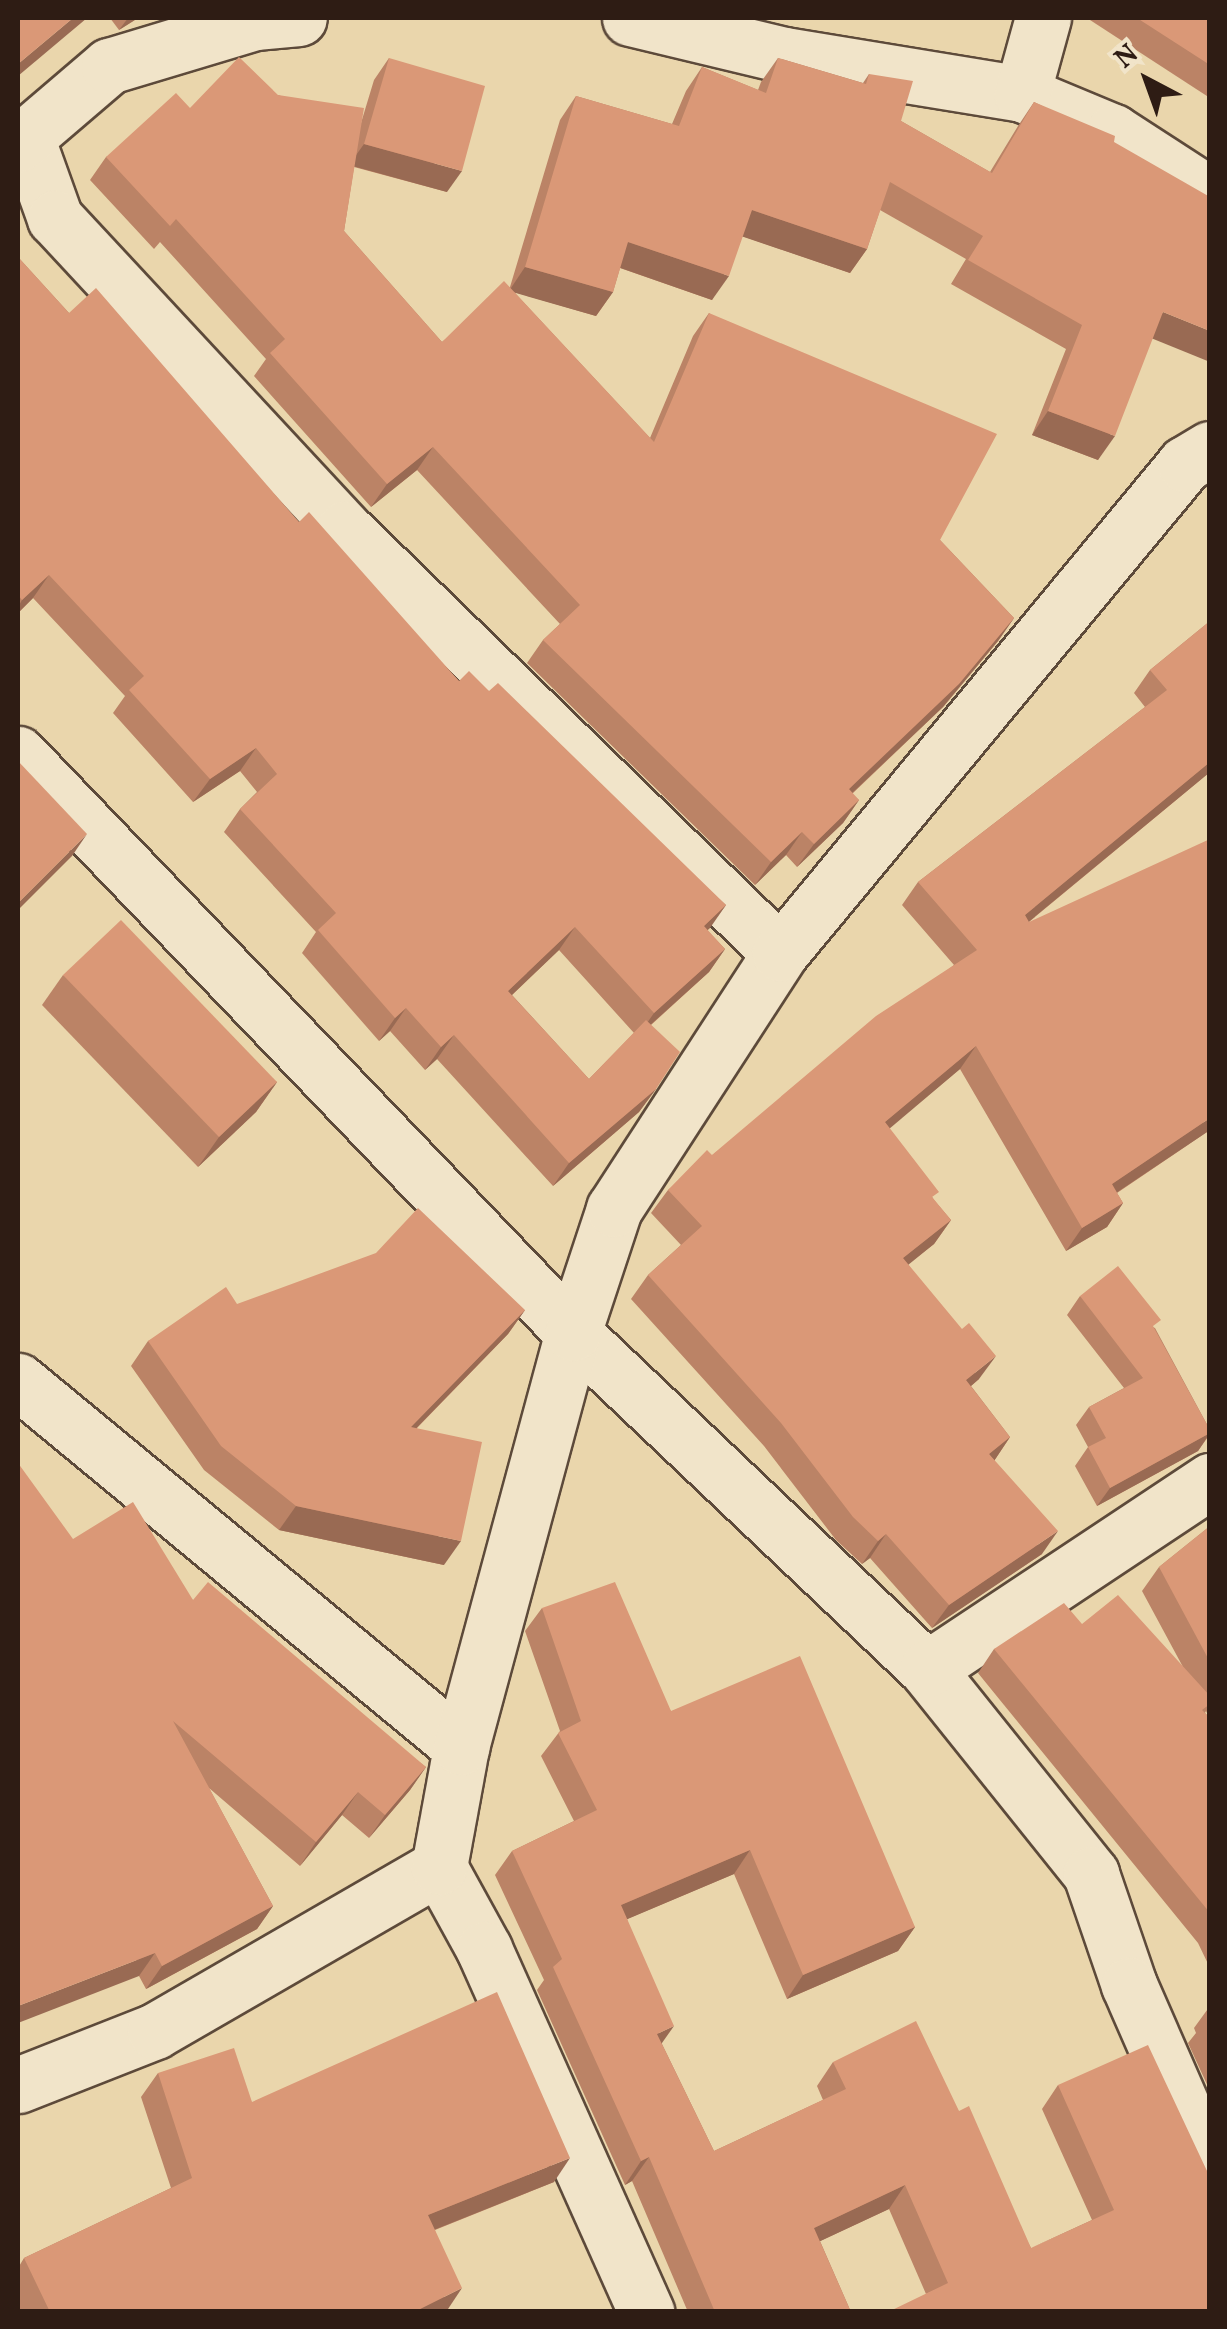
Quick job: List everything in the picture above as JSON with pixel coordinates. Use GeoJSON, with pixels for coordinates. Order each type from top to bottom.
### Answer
{"type":"FeatureCollection","features":[{"type":"Feature","properties":{"kind":"street"},"geometry":{"type":"LineString","coordinates":[[630,18],[784,55],[1022,94],[1112,132],[1210,195]]}},
{"type":"Feature","properties":{"kind":"street"},"geometry":{"type":"LineString","coordinates":[[1022,94],[1043,18]]}},
{"type":"Feature","properties":{"kind":"street"},"geometry":{"type":"LineString","coordinates":[[269,19],[108,66],[22,142],[55,218],[344,529],[780,953]]}},
{"type":"Feature","properties":{"kind":"street"},"geometry":{"type":"LineString","coordinates":[[646,2312],[484,1949],[439,1866],[461,1747],[573,1333],[614,1209],[780,953],[1185,464],[1210,449]]}},
{"type":"Feature","properties":{"kind":"street"},"geometry":{"type":"LineString","coordinates":[[18,754],[573,1333],[926,1670],[1091,1874],[1129,1985],[1210,2170]]}},
{"type":"Feature","properties":{"kind":"street"},"geometry":{"type":"LineString","coordinates":[[18,1381],[461,1747]]}},
{"type":"Feature","properties":{"kind":"street"},"geometry":{"type":"LineString","coordinates":[[926,1670],[1210,1481]]}},
{"type":"Feature","properties":{"kind":"street"},"geometry":{"type":"LineString","coordinates":[[18,2085],[156,2031],[439,1866]]}},
{"type":"Feature","properties":{"kind":"building"},"geometry":{"type":"Polygon","coordinates":[[[18,18],[73,18],[18,64],[18,18]]]}},
{"type":"Feature","properties":{"kind":"building"},"geometry":{"type":"Polygon","coordinates":[[[1137,18],[1210,18],[1210,65],[1137,18]]]}},
{"type":"Feature","properties":{"kind":"building"},"geometry":{"type":"Polygon","coordinates":[[[239,57],[278,95],[364,108],[344,231],[442,342],[504,281],[654,442],[709,313],[997,434],[940,540],[1014,618],[959,684],[849,789],[859,800],[814,844],[802,832],[771,862],[543,640],[580,605],[433,447],[387,484],[270,353],[285,339],[176,219],[170,226],[106,157],[176,93],[190,108],[239,57]]]}},
{"type":"Feature","properties":{"kind":"building"},"geometry":{"type":"Polygon","coordinates":[[[389,58],[485,86],[462,171],[364,144],[389,58]]]}},
{"type":"Feature","properties":{"kind":"building"},"geometry":{"type":"Polygon","coordinates":[[[778,58],[866,84],[869,74],[913,81],[901,121],[992,173],[1034,102],[1115,136],[1114,142],[1210,197],[1210,331],[1163,312],[1115,436],[1048,411],[1082,325],[968,260],[983,236],[890,182],[867,249],[752,210],[729,276],[628,242],[613,292],[525,267],[576,96],[679,126],[702,67],[766,93],[778,58]]]}},
{"type":"Feature","properties":{"kind":"building"},"geometry":{"type":"Polygon","coordinates":[[[18,257],[69,313],[96,288],[299,522],[309,512],[459,681],[469,671],[489,691],[498,683],[726,905],[704,926],[725,949],[654,1013],[575,927],[508,991],[589,1079],[646,1020],[680,1052],[656,1089],[569,1163],[454,1035],[441,1047],[406,1008],[395,1018],[318,930],[336,913],[240,809],[277,774],[256,748],[210,779],[129,690],[144,676],[49,575],[22,600],[18,595],[18,257]]]}},
{"type":"Feature","properties":{"kind":"building"},"geometry":{"type":"Polygon","coordinates":[[[1210,621],[1210,762],[1025,915],[1029,922],[1210,839],[1210,1118],[1112,1184],[1123,1203],[1082,1228],[976,1046],[885,1122],[939,1192],[932,1197],[951,1220],[903,1258],[962,1329],[969,1323],[996,1356],[966,1380],[1010,1437],[989,1454],[1058,1531],[949,1605],[886,1534],[878,1541],[853,1517],[781,1423],[648,1275],[702,1226],[668,1190],[707,1150],[712,1155],[876,1016],[977,950],[918,882],[1167,690],[1150,670],[1210,621]]]}},
{"type":"Feature","properties":{"kind":"building"},"geometry":{"type":"Polygon","coordinates":[[[18,761],[87,834],[18,903],[18,761]]]}},
{"type":"Feature","properties":{"kind":"building"},"geometry":{"type":"Polygon","coordinates":[[[121,920],[277,1082],[219,1137],[63,975],[121,920]]]}},
{"type":"Feature","properties":{"kind":"building"},"geometry":{"type":"Polygon","coordinates":[[[418,1208],[525,1310],[411,1427],[482,1442],[461,1541],[296,1506],[221,1446],[148,1341],[226,1287],[237,1304],[376,1253],[418,1208]]]}},
{"type":"Feature","properties":{"kind":"building"},"geometry":{"type":"Polygon","coordinates":[[[1118,1266],[1161,1320],[1153,1326],[1210,1433],[1110,1488],[1088,1447],[1106,1438],[1089,1407],[1143,1378],[1080,1296],[1118,1266]]]}},
{"type":"Feature","properties":{"kind":"building"},"geometry":{"type":"Polygon","coordinates":[[[18,1463],[73,1539],[133,1502],[193,1600],[208,1582],[426,1767],[385,1815],[358,1792],[316,1842],[173,1721],[273,1906],[162,1966],[155,1953],[18,2006],[18,1463]]]}},
{"type":"Feature","properties":{"kind":"building"},"geometry":{"type":"Polygon","coordinates":[[[1210,1526],[1210,1662],[1159,1567],[1210,1526]]]}},
{"type":"Feature","properties":{"kind":"building"},"geometry":{"type":"Polygon","coordinates":[[[615,1582],[671,1711],[800,1656],[915,1927],[803,1975],[750,1850],[621,1905],[674,2026],[657,2034],[714,2151],[846,2089],[833,2062],[916,2021],[959,2111],[969,2106],[1031,2248],[1114,2210],[1058,2085],[1148,2045],[1210,2172],[1210,2312],[888,2312],[948,2283],[905,2185],[814,2228],[851,2312],[715,2312],[649,2157],[641,2161],[553,1967],[562,1959],[512,1851],[597,1810],[558,1733],[581,1721],[542,1608],[615,1582]]]}},
{"type":"Feature","properties":{"kind":"building"},"geometry":{"type":"Polygon","coordinates":[[[1118,1595],[1210,1696],[1210,1704],[1202,1710],[1210,1718],[1210,1913],[994,1649],[1064,1603],[1082,1624],[1118,1595]]]}},
{"type":"Feature","properties":{"kind":"building"},"geometry":{"type":"Polygon","coordinates":[[[497,1992],[570,2158],[428,2215],[462,2288],[414,2312],[50,2312],[24,2258],[192,2178],[158,2073],[234,2048],[252,2102],[497,1992]]]}}]}
